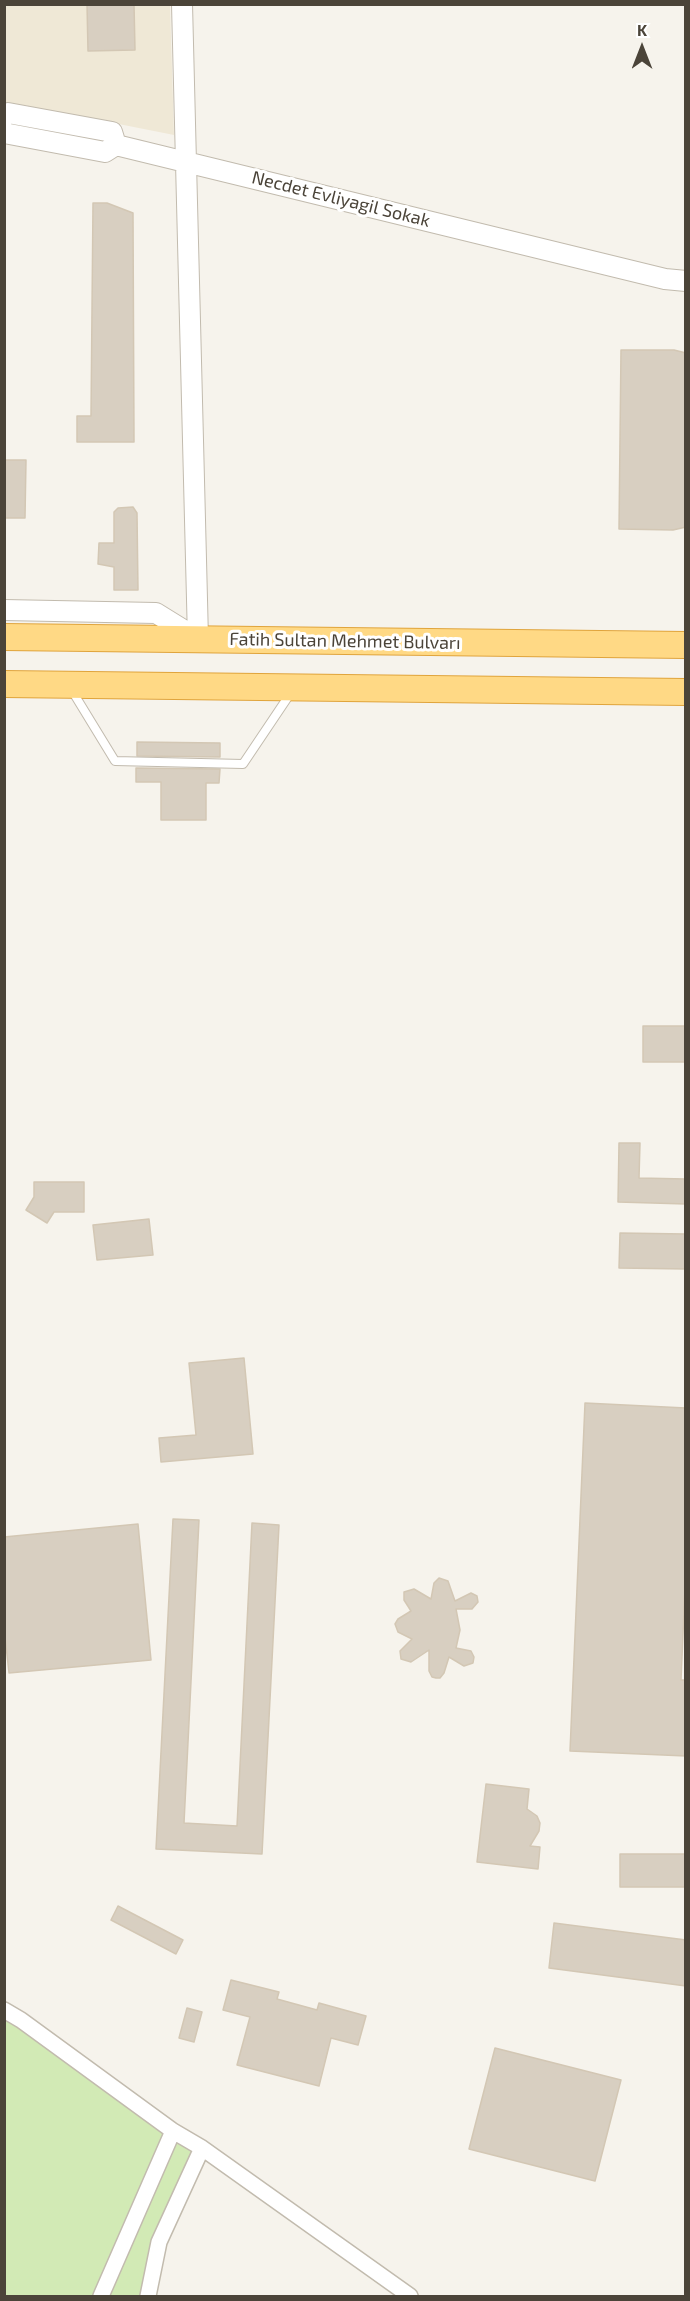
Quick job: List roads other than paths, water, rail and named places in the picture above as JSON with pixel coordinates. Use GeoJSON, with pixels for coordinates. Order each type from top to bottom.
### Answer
{"type":"FeatureCollection","features":[{"type":"Feature","properties":{"kind":"highway","name":"Fatih Sultan Mehmet Bulvarı"},"geometry":{"type":"LineString","coordinates":[[4,637],[686,645]]}},
{"type":"Feature","properties":{"kind":"highway"},"geometry":{"type":"LineString","coordinates":[[4,684],[686,692]]}},
{"type":"Feature","properties":{"kind":"street"},"geometry":{"type":"LineString","coordinates":[[182,4],[198,639]]}},
{"type":"Feature","properties":{"kind":"street","name":"Necdet Evliyagil Sokak"},"geometry":{"type":"LineString","coordinates":[[4,117],[8,113],[112,132],[116,145],[186,160],[665,279],[686,281]]}},
{"type":"Feature","properties":{"kind":"street"},"geometry":{"type":"LineString","coordinates":[[4,132],[105,152],[116,145]]}},
{"type":"Feature","properties":{"kind":"street"},"geometry":{"type":"LineString","coordinates":[[4,610],[156,613],[198,639]]}},
{"type":"Feature","properties":{"kind":"street"},"geometry":{"type":"LineString","coordinates":[[4,2010],[410,2296]]}},
{"type":"Feature","properties":{"kind":"street"},"geometry":{"type":"LineString","coordinates":[[101,2296],[173,2131]]}},
{"type":"Feature","properties":{"kind":"street"},"geometry":{"type":"LineString","coordinates":[[148,2296],[159,2242],[202,2148]]}},
{"type":"Feature","properties":{"kind":"lane"},"geometry":{"type":"LineString","coordinates":[[69,685],[115,761],[243,764],[295,687]]}}]}
